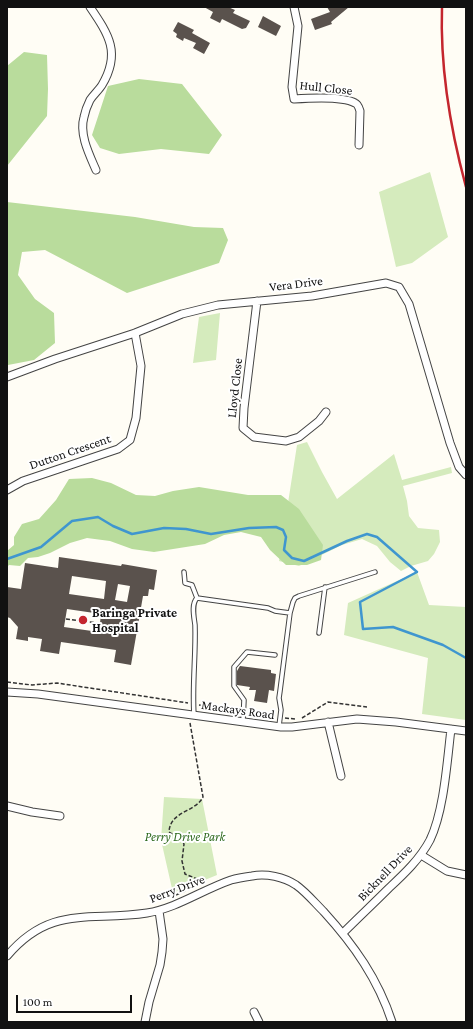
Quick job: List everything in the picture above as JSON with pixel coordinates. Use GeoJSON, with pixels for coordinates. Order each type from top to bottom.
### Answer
{"type":"FeatureCollection","features":[{"type":"Feature","properties":{"kind":"street"},"geometry":{"type":"LineString","coordinates":[[90,7],[100,21],[110,40],[112,57],[110,68],[101,86],[90,100],[84,118],[84,142],[96,170]]}},
{"type":"Feature","properties":{"kind":"street","name":"Hull Close"},"geometry":{"type":"LineString","coordinates":[[294,7],[298,26],[292,87],[294,99],[312,97],[355,103],[359,107],[360,111],[359,145]]}},
{"type":"Feature","properties":{"kind":"street","name":"Vera Drive"},"geometry":{"type":"LineString","coordinates":[[7,377],[55,359],[135,333],[182,314],[218,305],[312,296],[386,283],[399,287],[409,304],[450,443],[459,467],[466,475]]}},
{"type":"Feature","properties":{"kind":"street","name":"Lloyd Close"},"geometry":{"type":"LineString","coordinates":[[257,301],[243,428],[254,437],[286,441],[299,437],[319,421],[326,412]]}},
{"type":"Feature","properties":{"kind":"street","name":"Dutton Crescent"},"geometry":{"type":"LineString","coordinates":[[7,490],[23,481],[118,449],[130,440],[136,418],[141,366],[135,333]]}},
{"type":"Feature","properties":{"kind":"street","name":"Mackays Road"},"geometry":{"type":"LineString","coordinates":[[7,692],[31,693],[279,727],[292,727],[357,719],[374,719],[466,731]]}},
{"type":"Feature","properties":{"kind":"street"},"geometry":{"type":"LineString","coordinates":[[328,722],[341,776]]}},
{"type":"Feature","properties":{"kind":"street","name":"Bicknell Drive"},"geometry":{"type":"LineString","coordinates":[[343,933],[408,870],[421,855],[430,840],[439,813],[451,729]]}},
{"type":"Feature","properties":{"kind":"street"},"geometry":{"type":"LineString","coordinates":[[7,806],[32,812],[60,816]]}},
{"type":"Feature","properties":{"kind":"street"},"geometry":{"type":"LineString","coordinates":[[421,855],[447,871],[466,875]]}},
{"type":"Feature","properties":{"kind":"street","name":"Perry Drive"},"geometry":{"type":"LineString","coordinates":[[7,956],[18,943],[56,921],[83,917],[129,915],[159,911],[232,880],[254,875],[277,876],[295,884],[343,933],[371,973],[381,992],[392,1022]]}},
{"type":"Feature","properties":{"kind":"street"},"geometry":{"type":"LineString","coordinates":[[145,1022],[162,952],[159,911]]}},
{"type":"Feature","properties":{"kind":"street"},"geometry":{"type":"LineString","coordinates":[[254,1012],[259,1022]]}},
{"type":"Feature","properties":{"kind":"lane"},"geometry":{"type":"LineString","coordinates":[[184,572],[185,583],[192,585],[197,598]]}},
{"type":"Feature","properties":{"kind":"lane"},"geometry":{"type":"LineString","coordinates":[[279,727],[281,710],[279,698],[290,613],[295,598],[375,572]]}},
{"type":"Feature","properties":{"kind":"lane"},"geometry":{"type":"LineString","coordinates":[[320,633],[325,587]]}},
{"type":"Feature","properties":{"kind":"lane"},"geometry":{"type":"LineString","coordinates":[[197,598],[268,608],[275,611],[290,613]]}},
{"type":"Feature","properties":{"kind":"lane"},"geometry":{"type":"LineString","coordinates":[[194,716],[194,600],[197,598]]}},
{"type":"Feature","properties":{"kind":"lane"},"geometry":{"type":"LineString","coordinates":[[243,722],[244,700],[243,696],[234,686],[234,668],[247,652],[274,655]]}},
{"type":"Feature","properties":{"kind":"path"},"geometry":{"type":"LineString","coordinates":[[66,619],[98,623]]}},
{"type":"Feature","properties":{"kind":"path"},"geometry":{"type":"LineString","coordinates":[[7,682],[32,685],[57,683],[290,719],[304,718],[328,702],[367,707]]}},
{"type":"Feature","properties":{"kind":"path"},"geometry":{"type":"LineString","coordinates":[[190,723],[203,798],[199,804],[181,814],[173,821],[169,828],[169,832],[182,840],[184,844],[182,861],[185,874],[197,879],[205,892]]}},
{"type":"Feature","properties":{"kind":"path"},"geometry":{"type":"LineString","coordinates":[[176,895],[195,887]]}},
{"type":"Feature","properties":{"kind":"green space"},"geometry":{"type":"Polygon","coordinates":[[[24,52],[47,55],[47,116],[7,166],[7,66],[24,52]]]}},
{"type":"Feature","properties":{"kind":"green space"},"geometry":{"type":"Polygon","coordinates":[[[139,79],[182,84],[222,135],[209,154],[161,149],[119,154],[100,148],[92,135],[108,86],[139,79]]]}},
{"type":"Feature","properties":{"kind":"green space"},"geometry":{"type":"Polygon","coordinates":[[[430,172],[448,237],[412,263],[396,267],[379,192],[430,172]]]}},
{"type":"Feature","properties":{"kind":"green space"},"geometry":{"type":"Polygon","coordinates":[[[7,202],[135,217],[194,227],[223,228],[228,240],[219,263],[127,293],[45,250],[22,252],[18,275],[35,299],[54,313],[55,343],[34,360],[8,365],[7,202]]]}},
{"type":"Feature","properties":{"kind":"green space"},"geometry":{"type":"Polygon","coordinates":[[[220,313],[216,360],[193,363],[199,317],[220,313]]]}},
{"type":"Feature","properties":{"kind":"green space"},"geometry":{"type":"Polygon","coordinates":[[[307,442],[337,499],[394,454],[402,480],[451,467],[452,473],[403,486],[409,516],[418,528],[439,530],[440,542],[434,554],[428,561],[411,566],[401,571],[390,562],[377,546],[362,539],[342,545],[299,566],[279,561],[297,445],[307,442]]]}},
{"type":"Feature","properties":{"kind":"green space"},"geometry":{"type":"Polygon","coordinates":[[[92,478],[111,483],[136,495],[155,496],[173,491],[199,487],[248,495],[281,495],[299,509],[323,545],[321,560],[307,565],[286,565],[270,550],[261,537],[241,532],[224,535],[205,544],[154,552],[132,549],[110,541],[87,538],[70,543],[50,553],[38,557],[28,558],[20,566],[9,565],[7,567],[7,551],[14,545],[14,537],[22,524],[39,519],[56,500],[69,479],[92,478]]]}},
{"type":"Feature","properties":{"kind":"green space"},"geometry":{"type":"Polygon","coordinates":[[[417,572],[429,605],[466,607],[466,720],[422,714],[428,658],[344,635],[348,603],[417,572]]]}},
{"type":"Feature","properties":{"kind":"green space","name":"Perry Drive Park"},"geometry":{"type":"Polygon","coordinates":[[[164,797],[202,799],[217,875],[173,893],[161,840],[164,797]]]}},
{"type":"Feature","properties":{"kind":"building"},"geometry":{"type":"Polygon","coordinates":[[[204,7],[228,7],[235,10],[233,13],[250,21],[246,28],[242,29],[222,19],[220,23],[210,18],[213,12],[204,7]]]}},
{"type":"Feature","properties":{"kind":"building"},"geometry":{"type":"Polygon","coordinates":[[[327,7],[349,7],[331,22],[332,24],[315,30],[311,19],[330,12],[327,7]]]}},
{"type":"Feature","properties":{"kind":"building"},"geometry":{"type":"Polygon","coordinates":[[[263,16],[281,26],[276,36],[258,27],[263,16]]]}},
{"type":"Feature","properties":{"kind":"building"},"geometry":{"type":"Polygon","coordinates":[[[178,22],[194,30],[192,33],[210,43],[204,54],[193,48],[196,43],[184,38],[183,41],[176,37],[177,34],[173,31],[178,22]]]}},
{"type":"Feature","properties":{"kind":"building"},"geometry":{"type":"Polygon","coordinates":[[[59,557],[121,566],[122,564],[157,570],[154,590],[149,589],[148,596],[143,596],[131,665],[114,662],[116,650],[61,642],[59,654],[40,651],[42,639],[28,637],[28,641],[16,639],[18,627],[10,618],[7,617],[7,587],[21,589],[25,563],[58,568],[59,557]],[[72,576],[69,594],[104,599],[106,581],[72,576]],[[118,584],[115,600],[127,602],[130,586],[118,584]],[[67,609],[64,627],[99,632],[101,614],[67,609]]]}},
{"type":"Feature","properties":{"kind":"building"},"geometry":{"type":"Polygon","coordinates":[[[240,666],[271,670],[271,673],[276,674],[274,691],[269,690],[267,703],[254,701],[256,690],[249,690],[250,687],[237,685],[237,671],[240,666]]]}},
{"type":"Feature","properties":{"kind":"waterway"},"geometry":{"type":"LineString","coordinates":[[7,559],[41,547],[72,521],[98,517],[113,526],[132,534],[164,528],[186,529],[211,534],[249,528],[276,527],[283,530],[286,537],[284,550],[292,558],[304,561],[347,541],[367,534],[377,537],[417,572],[360,602],[363,629],[393,627],[443,645],[466,658]]}},
{"type":"Feature","properties":{"kind":"railway"},"geometry":{"type":"LineString","coordinates":[[442,7],[444,75],[447,98],[455,143],[466,187]]}},
{"type":"Feature","properties":{"kind":"place","name":"Baringa Private Hospital"},"geometry":{"type":"Point","coordinates":[83,620]}}]}
